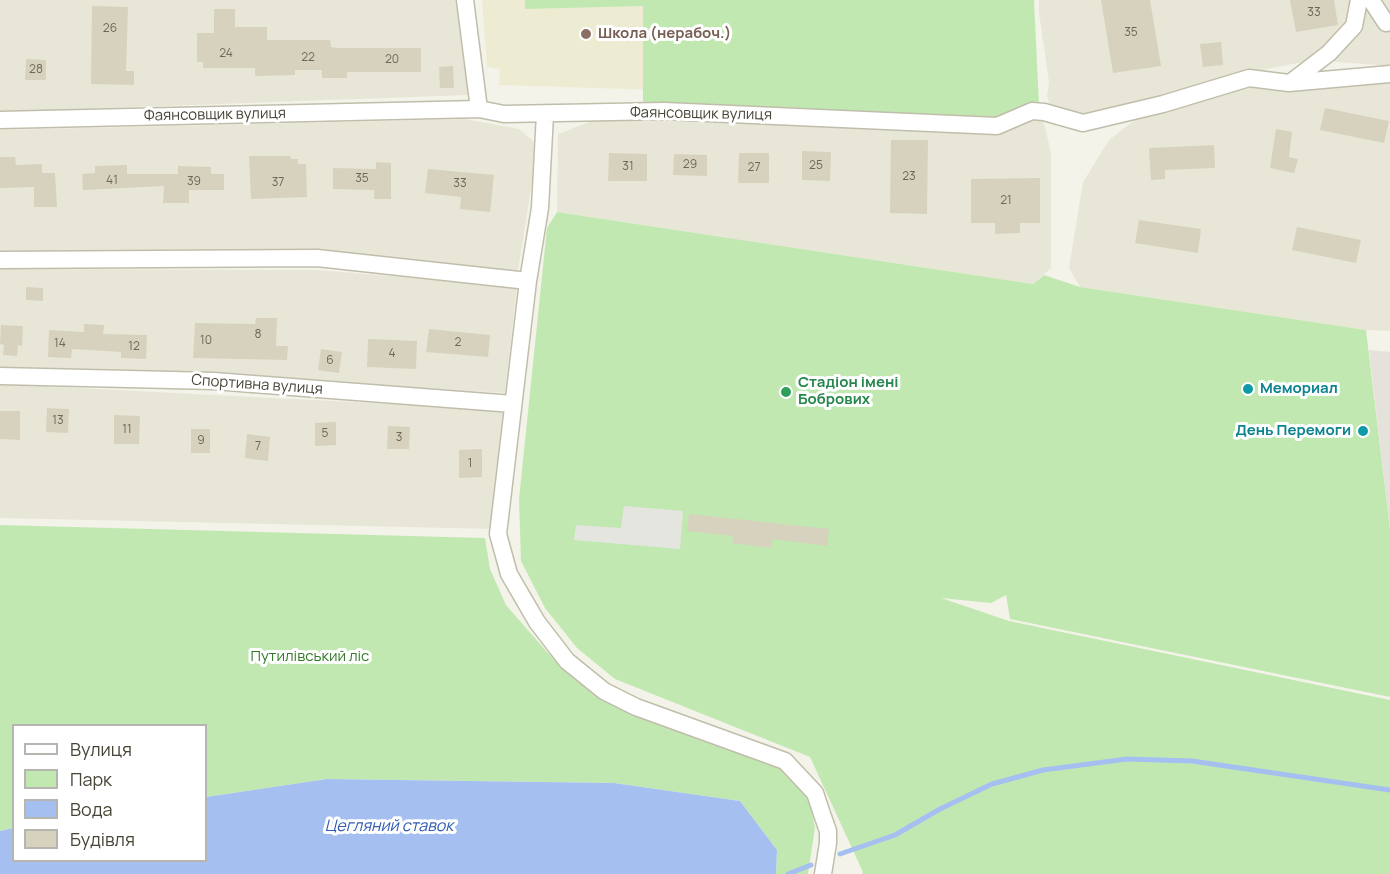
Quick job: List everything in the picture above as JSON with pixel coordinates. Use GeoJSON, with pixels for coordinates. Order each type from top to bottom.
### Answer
{"type":"FeatureCollection","features":[{"type":"Feature","properties":{"kind":"street"},"geometry":{"type":"LineString","coordinates":[[465,0],[479,109]]}},
{"type":"Feature","properties":{"kind":"street"},"geometry":{"type":"LineString","coordinates":[[1289,83],[1329,53],[1354,26],[1359,0]]}},
{"type":"Feature","properties":{"kind":"street"},"geometry":{"type":"LineString","coordinates":[[1371,0],[1389,27]]}},
{"type":"Feature","properties":{"kind":"street","name":"Фаянсовщик вулиця"},"geometry":{"type":"LineString","coordinates":[[0,120],[479,109],[504,114],[664,111],[997,126],[1032,111],[1083,123],[1163,104],[1249,78],[1289,83],[1390,74]]}},
{"type":"Feature","properties":{"kind":"street"},"geometry":{"type":"LineString","coordinates":[[545,114],[540,208],[528,281],[498,534],[509,574],[537,622],[567,661],[604,691],[636,706],[785,761],[815,792],[825,822],[828,843],[823,874]]}},
{"type":"Feature","properties":{"kind":"street"},"geometry":{"type":"LineString","coordinates":[[0,260],[317,258],[528,281]]}},
{"type":"Feature","properties":{"kind":"street","name":"Спортивна вулиця"},"geometry":{"type":"LineString","coordinates":[[0,376],[214,381],[513,404]]}},
{"type":"Feature","properties":{"kind":"shaded area"},"geometry":{"type":"Polygon","coordinates":[[[0,0],[461,0],[468,95],[0,112],[0,0]]]}},
{"type":"Feature","properties":{"kind":"shaded area","name":"Школа (нерабоч.)"},"geometry":{"type":"Polygon","coordinates":[[[482,0],[688,0],[690,91],[499,85],[500,69],[487,67],[482,0]]]}},
{"type":"Feature","properties":{"kind":"shaded area"},"geometry":{"type":"Polygon","coordinates":[[[1039,0],[1390,0],[1390,66],[1313,60],[1252,72],[1082,119],[1051,108],[1047,96],[1049,82],[1039,0]]]}},
{"type":"Feature","properties":{"kind":"shaded area"},"geometry":{"type":"Polygon","coordinates":[[[1390,78],[1390,331],[1366,330],[1080,287],[1069,268],[1083,182],[1109,140],[1136,119],[1226,87],[1325,88],[1390,78]]]}},
{"type":"Feature","properties":{"kind":"shaded area"},"geometry":{"type":"Polygon","coordinates":[[[1027,116],[1040,118],[1045,126],[1051,154],[1051,268],[1033,284],[557,212],[558,134],[602,117],[1027,116]]]}},
{"type":"Feature","properties":{"kind":"shaded area"},"geometry":{"type":"Polygon","coordinates":[[[465,119],[519,129],[538,145],[518,271],[319,252],[0,253],[0,130],[465,119]]]}},
{"type":"Feature","properties":{"kind":"shaded area"},"geometry":{"type":"Polygon","coordinates":[[[0,269],[316,270],[517,286],[505,393],[217,376],[0,370],[0,269]]]}},
{"type":"Feature","properties":{"kind":"shaded area"},"geometry":{"type":"Polygon","coordinates":[[[1369,350],[1390,352],[1390,529],[1369,350]]]}},
{"type":"Feature","properties":{"kind":"shaded area"},"geometry":{"type":"Polygon","coordinates":[[[0,384],[509,410],[494,529],[0,518],[0,384]]]}},
{"type":"Feature","properties":{"kind":"shaded area"},"geometry":{"type":"Polygon","coordinates":[[[624,506],[683,511],[680,549],[574,540],[576,525],[621,528],[624,506]]]}},
{"type":"Feature","properties":{"kind":"green space"},"geometry":{"type":"Polygon","coordinates":[[[525,0],[1034,0],[1039,105],[996,125],[643,107],[643,6],[525,9],[525,0]]]}},
{"type":"Feature","properties":{"kind":"green space"},"geometry":{"type":"Polygon","coordinates":[[[557,212],[1033,284],[1044,275],[1080,287],[1366,330],[1390,529],[1390,697],[1010,619],[1006,595],[991,603],[941,598],[1009,621],[1390,700],[1390,874],[862,874],[810,757],[615,679],[577,648],[545,608],[521,561],[519,499],[547,228],[557,212]]]}},
{"type":"Feature","properties":{"kind":"green space","name":"Путилівський ліс"},"geometry":{"type":"Polygon","coordinates":[[[0,525],[485,538],[490,569],[506,605],[547,652],[574,678],[609,702],[781,762],[808,789],[815,828],[808,874],[776,874],[777,850],[740,801],[614,783],[327,779],[207,797],[207,724],[12,724],[12,828],[0,831],[0,525]]]}},
{"type":"Feature","properties":{"kind":"water","name":"Цегляний ставок"},"geometry":{"type":"Polygon","coordinates":[[[327,779],[614,783],[740,801],[777,850],[776,874],[0,874],[0,831],[12,828],[12,862],[207,862],[207,797],[327,779]]]}},
{"type":"Feature","properties":{"kind":"building"},"geometry":{"type":"Polygon","coordinates":[[[1101,0],[1150,0],[1161,66],[1113,73],[1101,0]]]}},
{"type":"Feature","properties":{"kind":"building"},"geometry":{"type":"Polygon","coordinates":[[[1290,0],[1334,0],[1338,25],[1296,32],[1290,0]]]}},
{"type":"Feature","properties":{"kind":"building"},"geometry":{"type":"Polygon","coordinates":[[[92,6],[128,7],[126,71],[134,71],[134,85],[91,84],[92,6]]]}},
{"type":"Feature","properties":{"kind":"building"},"geometry":{"type":"Polygon","coordinates":[[[214,9],[235,9],[235,27],[267,27],[267,40],[330,40],[331,47],[338,48],[421,48],[421,72],[347,72],[347,78],[322,78],[322,70],[295,70],[295,75],[255,76],[255,68],[203,68],[203,62],[197,62],[197,33],[214,33],[214,9]]]}},
{"type":"Feature","properties":{"kind":"building"},"geometry":{"type":"Polygon","coordinates":[[[1221,42],[1223,65],[1203,67],[1200,44],[1221,42]]]}},
{"type":"Feature","properties":{"kind":"building"},"geometry":{"type":"Polygon","coordinates":[[[26,59],[46,60],[46,80],[25,80],[26,59]]]}},
{"type":"Feature","properties":{"kind":"building"},"geometry":{"type":"Polygon","coordinates":[[[453,66],[454,88],[440,88],[439,67],[453,66]]]}},
{"type":"Feature","properties":{"kind":"building"},"geometry":{"type":"Polygon","coordinates":[[[1325,108],[1389,121],[1384,143],[1320,130],[1325,108]]]}},
{"type":"Feature","properties":{"kind":"building"},"geometry":{"type":"Polygon","coordinates":[[[1276,129],[1292,132],[1289,157],[1298,159],[1294,173],[1270,168],[1276,129]]]}},
{"type":"Feature","properties":{"kind":"building"},"geometry":{"type":"Polygon","coordinates":[[[891,140],[928,140],[927,214],[890,213],[891,140]]]}},
{"type":"Feature","properties":{"kind":"building"},"geometry":{"type":"Polygon","coordinates":[[[1214,145],[1215,168],[1165,170],[1165,179],[1151,180],[1149,148],[1214,145]]]}},
{"type":"Feature","properties":{"kind":"building"},"geometry":{"type":"Polygon","coordinates":[[[802,151],[831,152],[830,181],[802,180],[802,151]]]}},
{"type":"Feature","properties":{"kind":"building"},"geometry":{"type":"Polygon","coordinates":[[[609,153],[647,154],[647,181],[608,181],[609,153]]]}},
{"type":"Feature","properties":{"kind":"building"},"geometry":{"type":"Polygon","coordinates":[[[739,153],[769,153],[769,183],[738,183],[739,153]]]}},
{"type":"Feature","properties":{"kind":"building"},"geometry":{"type":"Polygon","coordinates":[[[674,154],[707,155],[707,176],[673,175],[674,154]]]}},
{"type":"Feature","properties":{"kind":"building"},"geometry":{"type":"Polygon","coordinates":[[[249,156],[290,156],[291,159],[298,159],[298,164],[306,164],[307,197],[251,199],[249,156]]]}},
{"type":"Feature","properties":{"kind":"building"},"geometry":{"type":"Polygon","coordinates":[[[0,157],[15,157],[16,165],[42,164],[42,173],[55,173],[57,207],[34,207],[34,187],[0,188],[0,157]]]}},
{"type":"Feature","properties":{"kind":"building"},"geometry":{"type":"Polygon","coordinates":[[[376,162],[391,163],[391,199],[374,199],[374,190],[333,189],[333,168],[376,169],[376,162]]]}},
{"type":"Feature","properties":{"kind":"building"},"geometry":{"type":"Polygon","coordinates":[[[127,165],[127,174],[178,174],[178,166],[211,167],[211,174],[224,174],[224,190],[189,190],[189,203],[163,203],[164,186],[83,190],[82,174],[95,173],[95,166],[127,165]]]}},
{"type":"Feature","properties":{"kind":"building"},"geometry":{"type":"Polygon","coordinates":[[[428,169],[494,175],[490,212],[460,209],[461,197],[425,193],[428,169]]]}},
{"type":"Feature","properties":{"kind":"building"},"geometry":{"type":"Polygon","coordinates":[[[1040,178],[1040,223],[1020,223],[1020,233],[995,234],[995,223],[971,223],[971,179],[1040,178]]]}},
{"type":"Feature","properties":{"kind":"building"},"geometry":{"type":"Polygon","coordinates":[[[1139,220],[1201,229],[1198,253],[1135,243],[1139,220]]]}},
{"type":"Feature","properties":{"kind":"building"},"geometry":{"type":"Polygon","coordinates":[[[1297,227],[1361,240],[1356,263],[1292,250],[1297,227]]]}},
{"type":"Feature","properties":{"kind":"building"},"geometry":{"type":"Polygon","coordinates":[[[26,287],[43,288],[43,301],[26,300],[26,287]]]}},
{"type":"Feature","properties":{"kind":"building"},"geometry":{"type":"Polygon","coordinates":[[[256,318],[277,318],[276,346],[288,346],[287,360],[193,358],[195,323],[255,324],[256,318]]]}},
{"type":"Feature","properties":{"kind":"building"},"geometry":{"type":"Polygon","coordinates":[[[84,324],[104,325],[103,334],[147,335],[146,359],[121,358],[121,352],[72,349],[71,358],[48,357],[49,330],[84,332],[84,324]]]}},
{"type":"Feature","properties":{"kind":"building"},"geometry":{"type":"Polygon","coordinates":[[[1,325],[23,326],[22,346],[18,345],[17,356],[3,355],[4,345],[0,344],[1,325]]]}},
{"type":"Feature","properties":{"kind":"building"},"geometry":{"type":"Polygon","coordinates":[[[429,329],[490,335],[488,357],[426,352],[429,329]]]}},
{"type":"Feature","properties":{"kind":"building"},"geometry":{"type":"Polygon","coordinates":[[[368,339],[417,341],[416,369],[367,367],[368,339]]]}},
{"type":"Feature","properties":{"kind":"building"},"geometry":{"type":"Polygon","coordinates":[[[321,349],[342,352],[339,373],[318,370],[321,349]]]}},
{"type":"Feature","properties":{"kind":"building"},"geometry":{"type":"Polygon","coordinates":[[[47,408],[69,409],[68,433],[46,432],[47,408]]]}},
{"type":"Feature","properties":{"kind":"building"},"geometry":{"type":"Polygon","coordinates":[[[0,411],[20,411],[20,440],[0,439],[0,411]]]}},
{"type":"Feature","properties":{"kind":"building"},"geometry":{"type":"Polygon","coordinates":[[[114,415],[140,416],[139,444],[114,444],[114,415]]]}},
{"type":"Feature","properties":{"kind":"building"},"geometry":{"type":"Polygon","coordinates":[[[336,422],[336,445],[315,446],[315,423],[336,422]]]}},
{"type":"Feature","properties":{"kind":"building"},"geometry":{"type":"Polygon","coordinates":[[[388,426],[410,427],[409,449],[387,449],[388,426]]]}},
{"type":"Feature","properties":{"kind":"building"},"geometry":{"type":"Polygon","coordinates":[[[191,429],[210,429],[210,453],[191,453],[191,429]]]}},
{"type":"Feature","properties":{"kind":"building"},"geometry":{"type":"Polygon","coordinates":[[[247,434],[270,437],[268,461],[245,458],[247,434]]]}},
{"type":"Feature","properties":{"kind":"building"},"geometry":{"type":"Polygon","coordinates":[[[482,449],[482,477],[459,478],[459,450],[482,449]]]}},
{"type":"Feature","properties":{"kind":"building"},"geometry":{"type":"Polygon","coordinates":[[[689,514],[829,529],[827,546],[772,539],[771,548],[732,543],[733,536],[687,531],[689,514]]]}},
{"type":"Feature","properties":{"kind":"waterway"},"geometry":{"type":"LineString","coordinates":[[840,854],[895,835],[940,809],[992,784],[1043,770],[1127,759],[1192,761],[1390,790]]}},
{"type":"Feature","properties":{"kind":"waterway"},"geometry":{"type":"LineString","coordinates":[[788,874],[811,865]]}},
{"type":"Feature","properties":{"kind":"place","name":"Школа (нерабоч.)"},"geometry":{"type":"Point","coordinates":[586,34]}},
{"type":"Feature","properties":{"kind":"place","name":"Мемориал"},"geometry":{"type":"Point","coordinates":[1248,389]}},
{"type":"Feature","properties":{"kind":"place","name":"Стадіон імені Бобрових"},"geometry":{"type":"Point","coordinates":[786,392]}},
{"type":"Feature","properties":{"kind":"place","name":"День Перемоги"},"geometry":{"type":"Point","coordinates":[1363,431]}}]}
